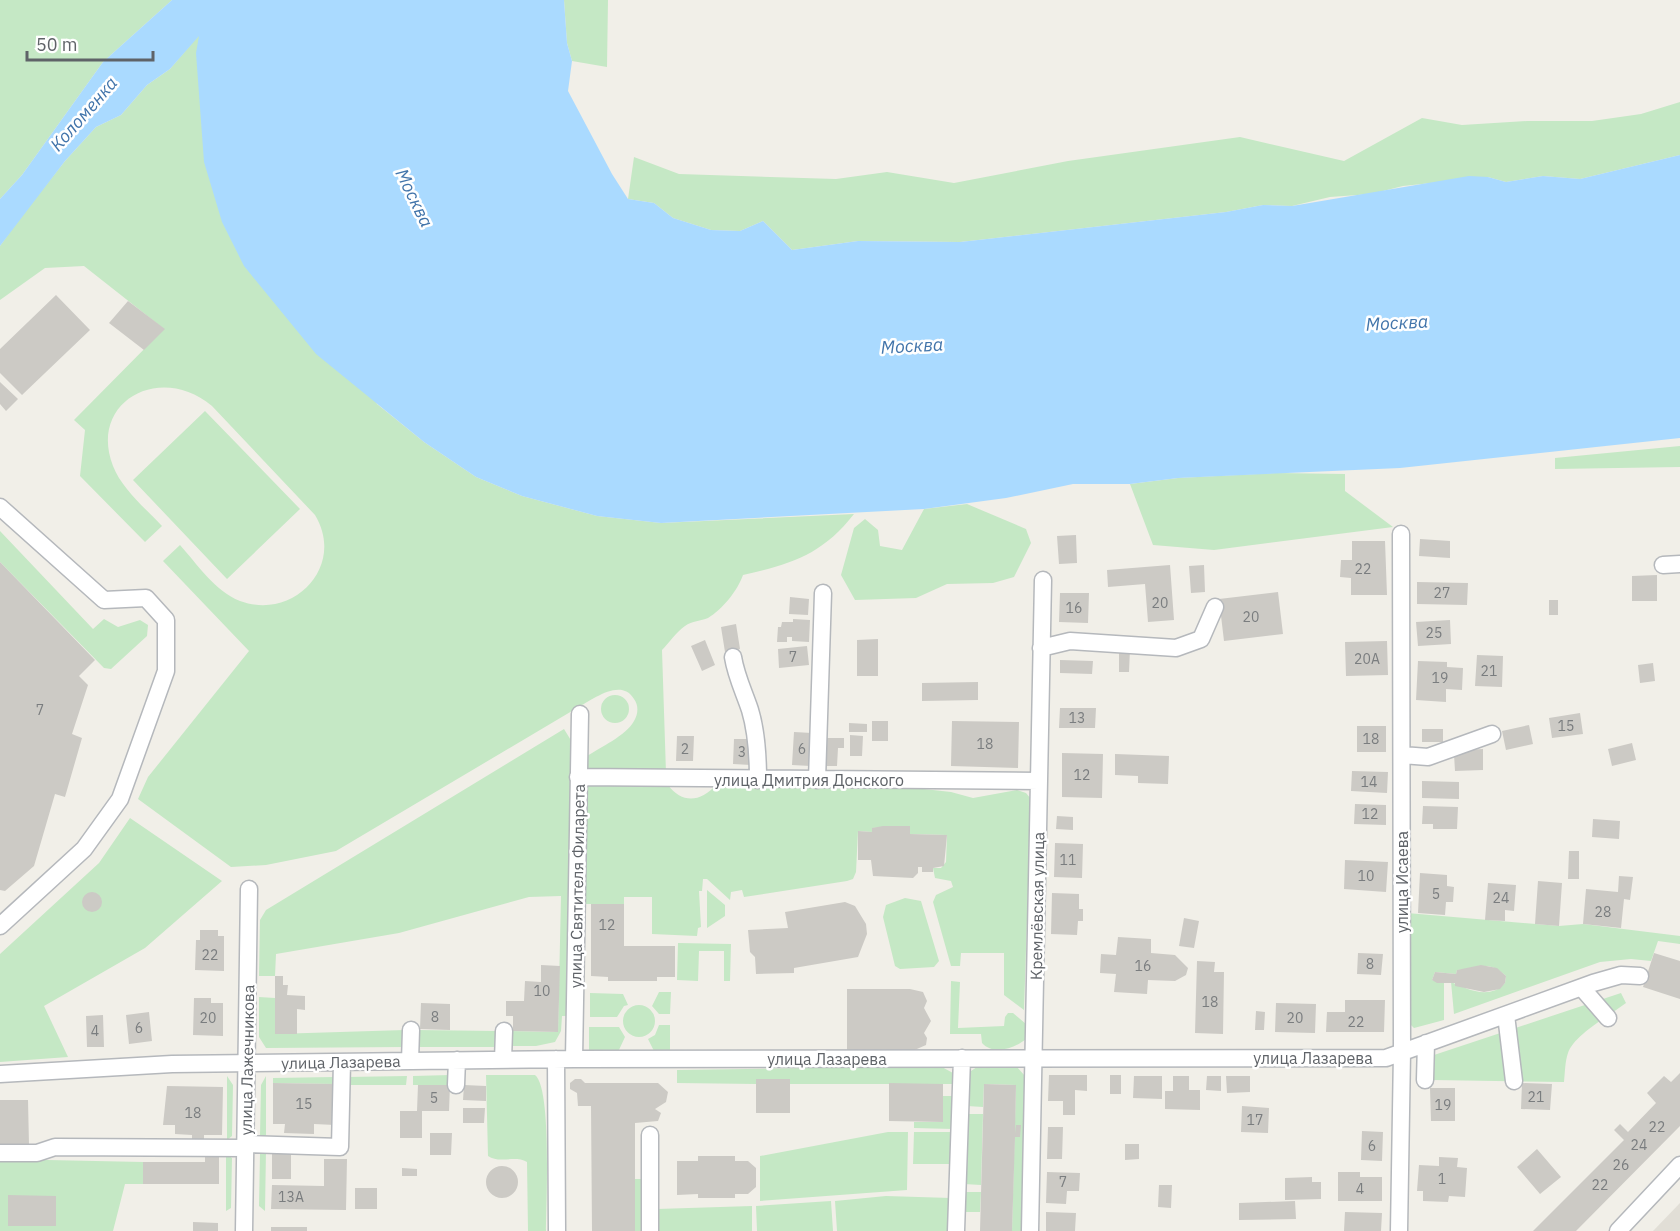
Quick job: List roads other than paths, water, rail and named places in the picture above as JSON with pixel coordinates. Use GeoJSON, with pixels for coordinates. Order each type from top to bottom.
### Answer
{"type":"FeatureCollection","features":[{"type":"Feature","properties":{"kind":"street"},"geometry":{"type":"LineString","coordinates":[[0,507],[104,600],[146,598],[166,620],[166,671],[120,799],[84,849],[0,926]]}},
{"type":"Feature","properties":{"kind":"street","name":"улица Исаева"},"geometry":{"type":"LineString","coordinates":[[1399,1231],[1402,1052],[1401,534]]}},
{"type":"Feature","properties":{"kind":"street"},"geometry":{"type":"LineString","coordinates":[[1663,565],[1680,564]]}},
{"type":"Feature","properties":{"kind":"street","name":"Кремлёвская улица"},"geometry":{"type":"LineString","coordinates":[[1030,1231],[1043,580]]}},
{"type":"Feature","properties":{"kind":"street"},"geometry":{"type":"LineString","coordinates":[[817,780],[823,593]]}},
{"type":"Feature","properties":{"kind":"street"},"geometry":{"type":"LineString","coordinates":[[1041,648],[1070,641],[1176,648],[1202,639],[1215,607]]}},
{"type":"Feature","properties":{"kind":"street"},"geometry":{"type":"LineString","coordinates":[[733,657],[758,745],[758,780]]}},
{"type":"Feature","properties":{"kind":"street","name":"улица Святителя Филарета"},"geometry":{"type":"LineString","coordinates":[[574,1059],[580,714]]}},
{"type":"Feature","properties":{"kind":"street"},"geometry":{"type":"LineString","coordinates":[[1402,755],[1428,756],[1492,734]]}},
{"type":"Feature","properties":{"kind":"street","name":"улица Дмитрия Донского"},"geometry":{"type":"LineString","coordinates":[[578,777],[1039,781]]}},
{"type":"Feature","properties":{"kind":"street","name":"улица Лажечникова"},"geometry":{"type":"LineString","coordinates":[[244,1231],[249,889]]}},
{"type":"Feature","properties":{"kind":"street","name":"улица Лазарева"},"geometry":{"type":"LineString","coordinates":[[0,1074],[172,1064],[457,1060],[1386,1058],[1621,975],[1640,976]]}},
{"type":"Feature","properties":{"kind":"street"},"geometry":{"type":"LineString","coordinates":[[1582,988],[1608,1018]]}},
{"type":"Feature","properties":{"kind":"street"},"geometry":{"type":"LineString","coordinates":[[1506,1015],[1514,1081]]}},
{"type":"Feature","properties":{"kind":"street"},"geometry":{"type":"LineString","coordinates":[[410,1061],[411,1030]]}},
{"type":"Feature","properties":{"kind":"street"},"geometry":{"type":"LineString","coordinates":[[503,1060],[504,1031]]}},
{"type":"Feature","properties":{"kind":"street"},"geometry":{"type":"LineString","coordinates":[[1425,1080],[1426,1044]]}},
{"type":"Feature","properties":{"kind":"street"},"geometry":{"type":"LineString","coordinates":[[956,1231],[962,1058]]}},
{"type":"Feature","properties":{"kind":"street"},"geometry":{"type":"LineString","coordinates":[[556,1059],[557,1231]]}},
{"type":"Feature","properties":{"kind":"street"},"geometry":{"type":"LineString","coordinates":[[456,1085],[457,1060]]}},
{"type":"Feature","properties":{"kind":"street"},"geometry":{"type":"LineString","coordinates":[[0,1153],[37,1153],[55,1147],[340,1147],[342,1062]]}},
{"type":"Feature","properties":{"kind":"street"},"geometry":{"type":"LineString","coordinates":[[650,1135],[650,1231]]}},
{"type":"Feature","properties":{"kind":"street"},"geometry":{"type":"LineString","coordinates":[[1618,1231],[1680,1165]]}},
{"type":"Feature","properties":{"kind":"water"},"geometry":{"type":"Polygon","coordinates":[[[172,0],[564,0],[567,43],[572,61],[568,91],[612,174],[628,199],[654,203],[673,218],[711,230],[740,231],[763,221],[792,250],[858,241],[960,242],[1226,212],[1263,205],[1292,206],[1469,176],[1488,177],[1506,182],[1543,176],[1580,179],[1680,155],[1680,438],[1400,468],[1178,478],[1130,484],[1073,484],[1006,498],[924,509],[661,523],[597,516],[522,496],[476,477],[424,442],[316,354],[244,266],[222,222],[204,162],[196,53],[199,36],[170,69],[147,85],[121,115],[96,127],[65,161],[0,246],[0,199],[22,175],[103,62],[172,0]]]}},
{"type":"Feature","properties":{"kind":"water label","name":"Коломенка"},"geometry":{"type":"Point","coordinates":[84,114]}},
{"type":"Feature","properties":{"kind":"water label","name":"Москва"},"geometry":{"type":"Point","coordinates":[414,198]}},
{"type":"Feature","properties":{"kind":"water label","name":"Москва"},"geometry":{"type":"Point","coordinates":[1397,323]}},
{"type":"Feature","properties":{"kind":"water label","name":"Москва"},"geometry":{"type":"Point","coordinates":[912,346]}}]}
